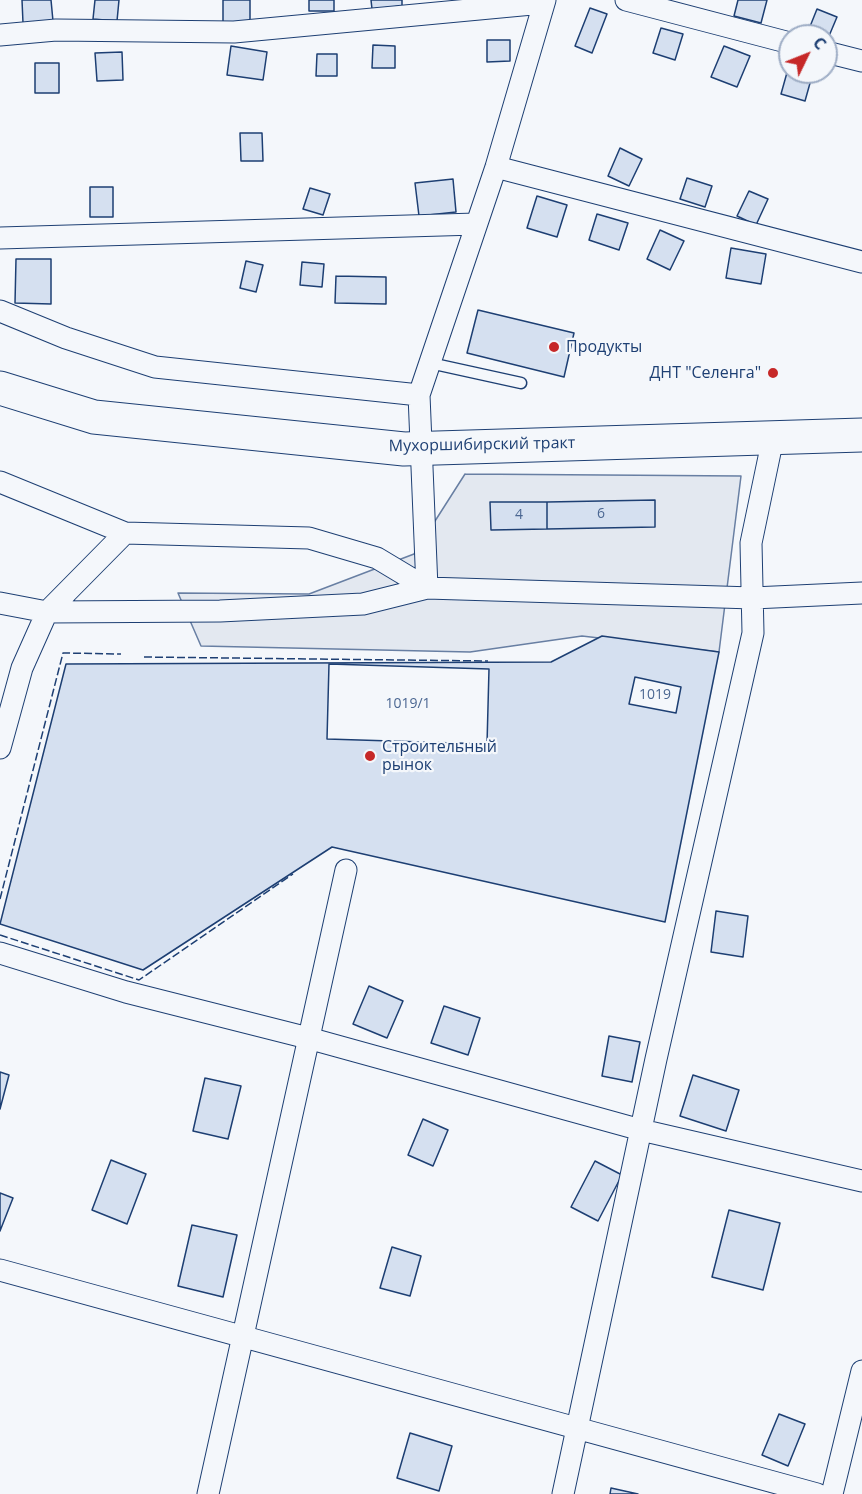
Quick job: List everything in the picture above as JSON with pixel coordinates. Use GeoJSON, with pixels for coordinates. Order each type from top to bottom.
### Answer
{"type":"FeatureCollection","features":[{"type":"Feature","properties":{"kind":"main road","name":"Мухоршибирский тракт"},"geometry":{"type":"LineString","coordinates":[[0,388],[94,417],[404,449],[862,435]]}},
{"type":"Feature","properties":{"kind":"street"},"geometry":{"type":"LineString","coordinates":[[626,0],[778,40]]}},
{"type":"Feature","properties":{"kind":"street"},"geometry":{"type":"LineString","coordinates":[[0,35],[56,30],[234,32],[544,2],[496,167],[419,395],[427,588]]}},
{"type":"Feature","properties":{"kind":"street"},"geometry":{"type":"LineString","coordinates":[[838,55],[862,61]]}},
{"type":"Feature","properties":{"kind":"street"},"geometry":{"type":"LineString","coordinates":[[496,167],[862,262]]}},
{"type":"Feature","properties":{"kind":"street"},"geometry":{"type":"LineString","coordinates":[[0,238],[476,224]]}},
{"type":"Feature","properties":{"kind":"street"},"geometry":{"type":"LineString","coordinates":[[0,312],[66,338],[155,367],[419,395]]}},
{"type":"Feature","properties":{"kind":"street"},"geometry":{"type":"LineString","coordinates":[[563,1494],[641,1130],[753,633],[751,543],[773,438]]}},
{"type":"Feature","properties":{"kind":"street"},"geometry":{"type":"LineString","coordinates":[[0,482],[125,533],[309,538],[377,558],[427,588]]}},
{"type":"Feature","properties":{"kind":"street"},"geometry":{"type":"LineString","coordinates":[[0,748],[22,668],[47,612],[125,533]]}},
{"type":"Feature","properties":{"kind":"street"},"geometry":{"type":"LineString","coordinates":[[0,603],[47,612],[220,611],[363,604],[427,588],[753,598],[862,593]]}},
{"type":"Feature","properties":{"kind":"street"},"geometry":{"type":"LineString","coordinates":[[208,1494],[241,1336],[346,870]]}},
{"type":"Feature","properties":{"kind":"street"},"geometry":{"type":"LineString","coordinates":[[0,953],[126,992],[309,1038],[641,1130],[862,1181]]}},
{"type":"Feature","properties":{"kind":"street"},"geometry":{"type":"LineString","coordinates":[[0,1270],[817,1494]]}},
{"type":"Feature","properties":{"kind":"street"},"geometry":{"type":"LineString","coordinates":[[832,1494],[861,1382]]}},
{"type":"Feature","properties":{"kind":"lane"},"geometry":{"type":"LineString","coordinates":[[430,363],[521,383]]}},
{"type":"Feature","properties":{"kind":"shaded area"},"geometry":{"type":"Polygon","coordinates":[[[465,474],[741,476],[719,652],[582,636],[470,652],[201,646],[178,593],[309,594],[414,554],[465,474]]]}},
{"type":"Feature","properties":{"kind":"building"},"geometry":{"type":"Polygon","coordinates":[[[22,0],[51,0],[53,21],[23,23],[22,0]]]}},
{"type":"Feature","properties":{"kind":"building"},"geometry":{"type":"Polygon","coordinates":[[[95,0],[119,0],[117,21],[93,19],[95,0]]]}},
{"type":"Feature","properties":{"kind":"building"},"geometry":{"type":"Polygon","coordinates":[[[223,0],[250,0],[250,22],[223,22],[223,0]]]}},
{"type":"Feature","properties":{"kind":"building"},"geometry":{"type":"Polygon","coordinates":[[[309,0],[334,0],[334,11],[309,11],[309,0]]]}},
{"type":"Feature","properties":{"kind":"building"},"geometry":{"type":"Polygon","coordinates":[[[371,0],[402,0],[402,6],[372,9],[371,0]]]}},
{"type":"Feature","properties":{"kind":"building"},"geometry":{"type":"Polygon","coordinates":[[[738,0],[767,0],[761,23],[734,16],[738,0]]]}},
{"type":"Feature","properties":{"kind":"building"},"geometry":{"type":"Polygon","coordinates":[[[590,8],[607,14],[592,53],[575,46],[590,8]]]}},
{"type":"Feature","properties":{"kind":"building"},"geometry":{"type":"Polygon","coordinates":[[[817,9],[837,17],[834,24],[811,24],[817,9]]]}},
{"type":"Feature","properties":{"kind":"building"},"geometry":{"type":"Polygon","coordinates":[[[661,28],[683,34],[675,60],[653,53],[661,28]]]}},
{"type":"Feature","properties":{"kind":"building"},"geometry":{"type":"Polygon","coordinates":[[[487,40],[510,40],[510,61],[487,62],[487,40]]]}},
{"type":"Feature","properties":{"kind":"building"},"geometry":{"type":"Polygon","coordinates":[[[373,45],[395,46],[395,68],[372,68],[373,45]]]}},
{"type":"Feature","properties":{"kind":"building"},"geometry":{"type":"Polygon","coordinates":[[[231,46],[267,52],[263,80],[227,75],[231,46]]]}},
{"type":"Feature","properties":{"kind":"building"},"geometry":{"type":"Polygon","coordinates":[[[724,46],[750,56],[737,87],[711,77],[724,46]]]}},
{"type":"Feature","properties":{"kind":"building"},"geometry":{"type":"Polygon","coordinates":[[[122,52],[123,80],[97,81],[95,53],[122,52]]]}},
{"type":"Feature","properties":{"kind":"building"},"geometry":{"type":"Polygon","coordinates":[[[317,54],[337,54],[337,76],[316,76],[317,54]]]}},
{"type":"Feature","properties":{"kind":"building"},"geometry":{"type":"Polygon","coordinates":[[[35,63],[59,63],[59,93],[35,93],[35,63]]]}},
{"type":"Feature","properties":{"kind":"building"},"geometry":{"type":"Polygon","coordinates":[[[784,84],[810,84],[805,101],[781,94],[784,84]]]}},
{"type":"Feature","properties":{"kind":"building"},"geometry":{"type":"Polygon","coordinates":[[[240,133],[262,133],[263,161],[241,161],[240,133]]]}},
{"type":"Feature","properties":{"kind":"building"},"geometry":{"type":"Polygon","coordinates":[[[620,148],[642,159],[629,186],[608,176],[620,148]]]}},
{"type":"Feature","properties":{"kind":"building"},"geometry":{"type":"Polygon","coordinates":[[[687,178],[712,186],[705,207],[680,199],[687,178]]]}},
{"type":"Feature","properties":{"kind":"building"},"geometry":{"type":"Polygon","coordinates":[[[453,179],[456,212],[419,216],[415,183],[453,179]]]}},
{"type":"Feature","properties":{"kind":"building"},"geometry":{"type":"Polygon","coordinates":[[[90,187],[113,187],[113,217],[90,217],[90,187]]]}},
{"type":"Feature","properties":{"kind":"building"},"geometry":{"type":"Polygon","coordinates":[[[310,188],[330,194],[323,215],[303,209],[310,188]]]}},
{"type":"Feature","properties":{"kind":"building"},"geometry":{"type":"Polygon","coordinates":[[[749,191],[768,199],[756,225],[737,216],[749,191]]]}},
{"type":"Feature","properties":{"kind":"building"},"geometry":{"type":"Polygon","coordinates":[[[537,196],[567,205],[557,237],[527,228],[537,196]]]}},
{"type":"Feature","properties":{"kind":"building"},"geometry":{"type":"Polygon","coordinates":[[[597,214],[628,223],[619,250],[589,240],[597,214]]]}},
{"type":"Feature","properties":{"kind":"building"},"geometry":{"type":"Polygon","coordinates":[[[660,230],[684,241],[670,270],[647,259],[660,230]]]}},
{"type":"Feature","properties":{"kind":"building"},"geometry":{"type":"Polygon","coordinates":[[[731,248],[766,254],[761,284],[726,278],[731,248]]]}},
{"type":"Feature","properties":{"kind":"building"},"geometry":{"type":"Polygon","coordinates":[[[16,259],[51,259],[51,304],[15,303],[16,259]]]}},
{"type":"Feature","properties":{"kind":"building"},"geometry":{"type":"Polygon","coordinates":[[[246,261],[263,265],[256,292],[240,288],[246,261]]]}},
{"type":"Feature","properties":{"kind":"building"},"geometry":{"type":"Polygon","coordinates":[[[302,262],[324,264],[322,287],[300,285],[302,262]]]}},
{"type":"Feature","properties":{"kind":"building"},"geometry":{"type":"Polygon","coordinates":[[[336,276],[386,277],[386,304],[335,303],[336,276]]]}},
{"type":"Feature","properties":{"kind":"building"},"geometry":{"type":"Polygon","coordinates":[[[478,310],[574,333],[564,377],[467,353],[478,310]]]}},
{"type":"Feature","properties":{"kind":"building"},"geometry":{"type":"Polygon","coordinates":[[[655,500],[655,527],[547,529],[547,502],[655,500]]]}},
{"type":"Feature","properties":{"kind":"building"},"geometry":{"type":"Polygon","coordinates":[[[490,502],[547,502],[547,529],[491,530],[490,502]]]}},
{"type":"Feature","properties":{"kind":"building","name":"Строительный рынок"},"geometry":{"type":"Polygon","coordinates":[[[602,636],[719,652],[665,922],[332,847],[143,970],[0,924],[66,664],[551,662],[602,636]]]}},
{"type":"Feature","properties":{"kind":"building"},"geometry":{"type":"Polygon","coordinates":[[[329,664],[489,669],[487,744],[327,739],[329,664]]]}},
{"type":"Feature","properties":{"kind":"building"},"geometry":{"type":"Polygon","coordinates":[[[635,677],[681,687],[676,713],[629,704],[635,677]]]}},
{"type":"Feature","properties":{"kind":"building"},"geometry":{"type":"Polygon","coordinates":[[[716,911],[748,916],[743,957],[711,952],[716,911]]]}},
{"type":"Feature","properties":{"kind":"building"},"geometry":{"type":"Polygon","coordinates":[[[369,986],[403,1001],[387,1038],[353,1024],[369,986]]]}},
{"type":"Feature","properties":{"kind":"building"},"geometry":{"type":"Polygon","coordinates":[[[444,1006],[480,1018],[468,1055],[431,1043],[444,1006]]]}},
{"type":"Feature","properties":{"kind":"building"},"geometry":{"type":"Polygon","coordinates":[[[609,1036],[640,1042],[632,1082],[602,1076],[609,1036]]]}},
{"type":"Feature","properties":{"kind":"building"},"geometry":{"type":"Polygon","coordinates":[[[0,1072],[9,1075],[0,1109],[0,1072]]]}},
{"type":"Feature","properties":{"kind":"building"},"geometry":{"type":"Polygon","coordinates":[[[693,1075],[739,1090],[726,1131],[680,1116],[693,1075]]]}},
{"type":"Feature","properties":{"kind":"building"},"geometry":{"type":"Polygon","coordinates":[[[205,1078],[241,1086],[228,1139],[193,1131],[205,1078]]]}},
{"type":"Feature","properties":{"kind":"building"},"geometry":{"type":"Polygon","coordinates":[[[423,1119],[448,1130],[433,1166],[408,1155],[423,1119]]]}},
{"type":"Feature","properties":{"kind":"building"},"geometry":{"type":"Polygon","coordinates":[[[111,1160],[146,1174],[127,1224],[92,1210],[111,1160]]]}},
{"type":"Feature","properties":{"kind":"building"},"geometry":{"type":"Polygon","coordinates":[[[595,1161],[622,1175],[598,1221],[571,1207],[595,1161]]]}},
{"type":"Feature","properties":{"kind":"building"},"geometry":{"type":"Polygon","coordinates":[[[0,1193],[13,1198],[0,1231],[0,1193]]]}},
{"type":"Feature","properties":{"kind":"building"},"geometry":{"type":"Polygon","coordinates":[[[729,1210],[780,1223],[763,1290],[712,1277],[729,1210]]]}},
{"type":"Feature","properties":{"kind":"building"},"geometry":{"type":"Polygon","coordinates":[[[192,1225],[237,1235],[223,1297],[178,1286],[192,1225]]]}},
{"type":"Feature","properties":{"kind":"building"},"geometry":{"type":"Polygon","coordinates":[[[392,1247],[421,1256],[410,1296],[380,1288],[392,1247]]]}},
{"type":"Feature","properties":{"kind":"building"},"geometry":{"type":"Polygon","coordinates":[[[779,1414],[805,1424],[788,1466],[762,1455],[779,1414]]]}},
{"type":"Feature","properties":{"kind":"building"},"geometry":{"type":"Polygon","coordinates":[[[410,1433],[452,1446],[439,1491],[397,1478],[410,1433]]]}},
{"type":"Feature","properties":{"kind":"building"},"geometry":{"type":"Polygon","coordinates":[[[611,1488],[638,1494],[610,1494],[611,1488]]]}},
{"type":"Feature","properties":{"kind":"fence"},"geometry":{"type":"LineString","coordinates":[[0,899],[63,653],[121,654]]}},
{"type":"Feature","properties":{"kind":"fence"},"geometry":{"type":"LineString","coordinates":[[144,657],[488,661]]}},
{"type":"Feature","properties":{"kind":"fence"},"geometry":{"type":"LineString","coordinates":[[0,935],[139,980],[293,874]]}},
{"type":"Feature","properties":{"kind":"place","name":"Продукты"},"geometry":{"type":"Point","coordinates":[554,347]}},
{"type":"Feature","properties":{"kind":"place","name":"ДНТ \"Селенга\""},"geometry":{"type":"Point","coordinates":[773,373]}},
{"type":"Feature","properties":{"kind":"place","name":"Строительный рынок"},"geometry":{"type":"Point","coordinates":[370,756]}}]}
